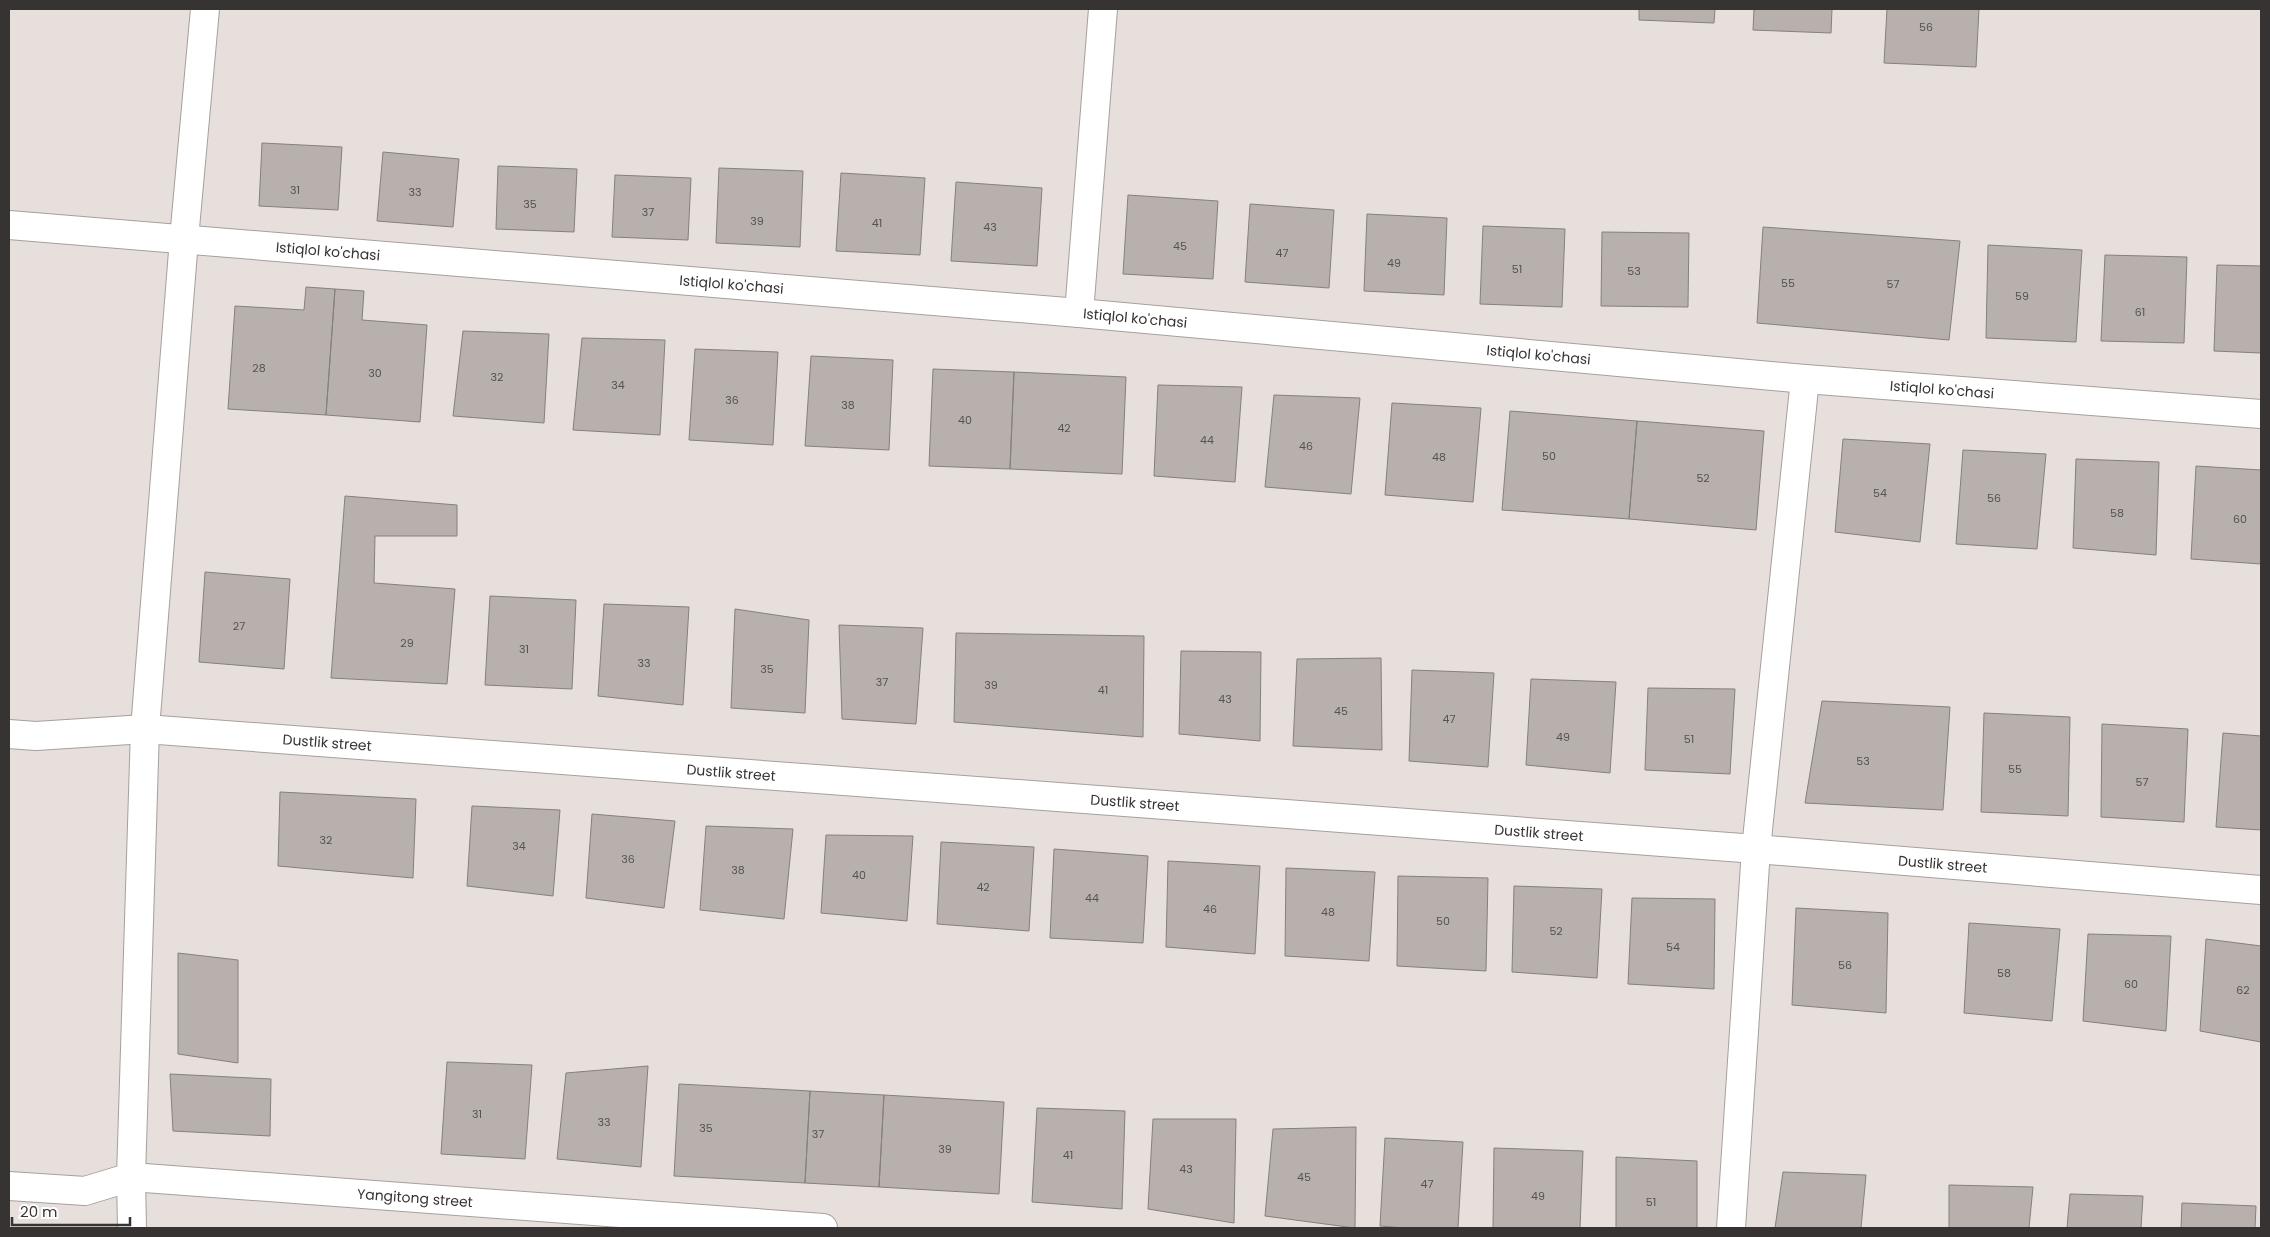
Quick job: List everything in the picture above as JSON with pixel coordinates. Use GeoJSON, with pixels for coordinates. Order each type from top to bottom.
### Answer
{"type":"FeatureCollection","features":[{"type":"Feature","properties":{"kind":"street"},"geometry":{"type":"LineString","coordinates":[[132,1228],[145,729],[184,239],[205,9]]}},
{"type":"Feature","properties":{"kind":"street"},"geometry":{"type":"LineString","coordinates":[[1079,313],[1103,9]]}},
{"type":"Feature","properties":{"kind":"street","name":"Istiqlol ko'chasi"},"geometry":{"type":"LineString","coordinates":[[9,225],[1079,313],[1805,379],[2261,414]]}},
{"type":"Feature","properties":{"kind":"street"},"geometry":{"type":"LineString","coordinates":[[1732,1228],[1756,850],[1805,379]]}},
{"type":"Feature","properties":{"kind":"street","name":"Dustlik street"},"geometry":{"type":"LineString","coordinates":[[9,734],[36,736],[145,729],[1756,850],[2261,890]]}},
{"type":"Feature","properties":{"kind":"street","name":"Yangitong street"},"geometry":{"type":"LineString","coordinates":[[9,1186],[85,1191],[132,1177],[822,1228]]}},
{"type":"Feature","properties":{"kind":"building"},"geometry":{"type":"Polygon","coordinates":[[[1639,9],[1715,9],[1714,23],[1639,20],[1639,9]]]}},
{"type":"Feature","properties":{"kind":"building"},"geometry":{"type":"Polygon","coordinates":[[[1754,9],[1832,9],[1831,33],[1753,30],[1754,9]]]}},
{"type":"Feature","properties":{"kind":"building"},"geometry":{"type":"Polygon","coordinates":[[[1887,9],[1979,9],[1976,67],[1884,63],[1887,9]]]}},
{"type":"Feature","properties":{"kind":"building"},"geometry":{"type":"Polygon","coordinates":[[[262,143],[342,147],[338,210],[259,206],[262,143]]]}},
{"type":"Feature","properties":{"kind":"building"},"geometry":{"type":"Polygon","coordinates":[[[383,152],[459,159],[453,227],[377,221],[383,152]]]}},
{"type":"Feature","properties":{"kind":"building"},"geometry":{"type":"Polygon","coordinates":[[[498,166],[577,169],[574,232],[496,229],[498,166]]]}},
{"type":"Feature","properties":{"kind":"building"},"geometry":{"type":"Polygon","coordinates":[[[719,168],[803,171],[800,247],[716,243],[719,168]]]}},
{"type":"Feature","properties":{"kind":"building"},"geometry":{"type":"Polygon","coordinates":[[[841,173],[925,178],[920,255],[836,251],[841,173]]]}},
{"type":"Feature","properties":{"kind":"building"},"geometry":{"type":"Polygon","coordinates":[[[615,175],[691,178],[688,240],[612,237],[615,175]]]}},
{"type":"Feature","properties":{"kind":"building"},"geometry":{"type":"Polygon","coordinates":[[[956,182],[1042,188],[1037,266],[951,261],[956,182]]]}},
{"type":"Feature","properties":{"kind":"building"},"geometry":{"type":"Polygon","coordinates":[[[1128,195],[1218,201],[1213,279],[1123,274],[1128,195]]]}},
{"type":"Feature","properties":{"kind":"building"},"geometry":{"type":"Polygon","coordinates":[[[1250,204],[1334,210],[1329,288],[1245,282],[1250,204]]]}},
{"type":"Feature","properties":{"kind":"building"},"geometry":{"type":"Polygon","coordinates":[[[1367,214],[1447,218],[1444,295],[1364,291],[1367,214]]]}},
{"type":"Feature","properties":{"kind":"building"},"geometry":{"type":"Polygon","coordinates":[[[1483,226],[1565,229],[1562,307],[1480,304],[1483,226]]]}},
{"type":"Feature","properties":{"kind":"building"},"geometry":{"type":"Polygon","coordinates":[[[1763,227],[1960,241],[1949,340],[1757,323],[1763,227]]]}},
{"type":"Feature","properties":{"kind":"building"},"geometry":{"type":"Polygon","coordinates":[[[1602,232],[1689,233],[1688,307],[1601,306],[1602,232]]]}},
{"type":"Feature","properties":{"kind":"building"},"geometry":{"type":"Polygon","coordinates":[[[1988,245],[2082,250],[2076,342],[1986,338],[1988,245]]]}},
{"type":"Feature","properties":{"kind":"building"},"geometry":{"type":"Polygon","coordinates":[[[2105,255],[2187,257],[2184,343],[2101,341],[2105,255]]]}},
{"type":"Feature","properties":{"kind":"building"},"geometry":{"type":"Polygon","coordinates":[[[2217,265],[2261,266],[2261,353],[2214,351],[2217,265]]]}},
{"type":"Feature","properties":{"kind":"building"},"geometry":{"type":"Polygon","coordinates":[[[306,287],[335,289],[326,415],[228,409],[235,306],[304,310],[306,287]]]}},
{"type":"Feature","properties":{"kind":"building"},"geometry":{"type":"Polygon","coordinates":[[[335,289],[364,291],[362,320],[427,325],[420,422],[326,415],[335,289]]]}},
{"type":"Feature","properties":{"kind":"building"},"geometry":{"type":"Polygon","coordinates":[[[463,331],[549,334],[544,423],[453,416],[463,331]]]}},
{"type":"Feature","properties":{"kind":"building"},"geometry":{"type":"Polygon","coordinates":[[[582,338],[665,340],[660,435],[573,430],[582,338]]]}},
{"type":"Feature","properties":{"kind":"building"},"geometry":{"type":"Polygon","coordinates":[[[695,349],[778,352],[773,445],[689,440],[695,349]]]}},
{"type":"Feature","properties":{"kind":"building"},"geometry":{"type":"Polygon","coordinates":[[[811,356],[893,360],[889,450],[805,446],[811,356]]]}},
{"type":"Feature","properties":{"kind":"building"},"geometry":{"type":"Polygon","coordinates":[[[933,369],[1014,372],[1010,469],[929,466],[933,369]]]}},
{"type":"Feature","properties":{"kind":"building"},"geometry":{"type":"Polygon","coordinates":[[[1014,372],[1126,377],[1122,474],[1010,469],[1014,372]]]}},
{"type":"Feature","properties":{"kind":"building"},"geometry":{"type":"Polygon","coordinates":[[[1158,385],[1242,387],[1235,482],[1154,476],[1158,385]]]}},
{"type":"Feature","properties":{"kind":"building"},"geometry":{"type":"Polygon","coordinates":[[[1274,395],[1360,398],[1351,494],[1265,487],[1274,395]]]}},
{"type":"Feature","properties":{"kind":"building"},"geometry":{"type":"Polygon","coordinates":[[[1392,403],[1481,408],[1473,502],[1385,495],[1392,403]]]}},
{"type":"Feature","properties":{"kind":"building"},"geometry":{"type":"Polygon","coordinates":[[[1510,411],[1637,421],[1629,519],[1502,510],[1510,411]]]}},
{"type":"Feature","properties":{"kind":"building"},"geometry":{"type":"Polygon","coordinates":[[[1637,421],[1764,431],[1756,530],[1629,519],[1637,421]]]}},
{"type":"Feature","properties":{"kind":"building"},"geometry":{"type":"Polygon","coordinates":[[[1843,439],[1930,444],[1920,542],[1835,532],[1843,439]]]}},
{"type":"Feature","properties":{"kind":"building"},"geometry":{"type":"Polygon","coordinates":[[[1963,450],[2046,454],[2037,549],[1956,544],[1963,450]]]}},
{"type":"Feature","properties":{"kind":"building"},"geometry":{"type":"Polygon","coordinates":[[[2076,459],[2159,462],[2156,555],[2073,548],[2076,459]]]}},
{"type":"Feature","properties":{"kind":"building"},"geometry":{"type":"Polygon","coordinates":[[[2196,466],[2261,470],[2261,564],[2191,559],[2196,466]]]}},
{"type":"Feature","properties":{"kind":"building"},"geometry":{"type":"Polygon","coordinates":[[[345,496],[457,505],[457,536],[375,536],[374,583],[455,589],[447,684],[331,678],[345,496]]]}},
{"type":"Feature","properties":{"kind":"building"},"geometry":{"type":"Polygon","coordinates":[[[205,572],[290,579],[284,669],[199,662],[205,572]]]}},
{"type":"Feature","properties":{"kind":"building"},"geometry":{"type":"Polygon","coordinates":[[[490,596],[576,600],[572,689],[485,685],[490,596]]]}},
{"type":"Feature","properties":{"kind":"building"},"geometry":{"type":"Polygon","coordinates":[[[604,604],[689,607],[683,705],[598,696],[604,604]]]}},
{"type":"Feature","properties":{"kind":"building"},"geometry":{"type":"Polygon","coordinates":[[[735,609],[809,620],[805,713],[731,708],[735,609]]]}},
{"type":"Feature","properties":{"kind":"building"},"geometry":{"type":"Polygon","coordinates":[[[839,625],[923,628],[916,724],[842,719],[839,625]]]}},
{"type":"Feature","properties":{"kind":"building"},"geometry":{"type":"Polygon","coordinates":[[[956,633],[1144,636],[1143,737],[954,722],[956,633]]]}},
{"type":"Feature","properties":{"kind":"building"},"geometry":{"type":"Polygon","coordinates":[[[1181,651],[1261,652],[1260,741],[1179,734],[1181,651]]]}},
{"type":"Feature","properties":{"kind":"building"},"geometry":{"type":"Polygon","coordinates":[[[1381,658],[1382,750],[1293,746],[1297,659],[1381,658]]]}},
{"type":"Feature","properties":{"kind":"building"},"geometry":{"type":"Polygon","coordinates":[[[1412,670],[1494,673],[1488,767],[1409,761],[1412,670]]]}},
{"type":"Feature","properties":{"kind":"building"},"geometry":{"type":"Polygon","coordinates":[[[1531,679],[1616,682],[1610,773],[1526,765],[1531,679]]]}},
{"type":"Feature","properties":{"kind":"building"},"geometry":{"type":"Polygon","coordinates":[[[1648,688],[1735,689],[1730,774],[1645,770],[1648,688]]]}},
{"type":"Feature","properties":{"kind":"building"},"geometry":{"type":"Polygon","coordinates":[[[1822,701],[1950,707],[1943,810],[1805,803],[1822,701]]]}},
{"type":"Feature","properties":{"kind":"building"},"geometry":{"type":"Polygon","coordinates":[[[1984,713],[2070,717],[2068,816],[1981,812],[1984,713]]]}},
{"type":"Feature","properties":{"kind":"building"},"geometry":{"type":"Polygon","coordinates":[[[2102,724],[2188,729],[2184,822],[2101,817],[2102,724]]]}},
{"type":"Feature","properties":{"kind":"building"},"geometry":{"type":"Polygon","coordinates":[[[2223,733],[2261,736],[2261,830],[2216,827],[2223,733]]]}},
{"type":"Feature","properties":{"kind":"building"},"geometry":{"type":"Polygon","coordinates":[[[280,792],[416,799],[413,878],[278,866],[280,792]]]}},
{"type":"Feature","properties":{"kind":"building"},"geometry":{"type":"Polygon","coordinates":[[[472,806],[560,810],[553,896],[467,886],[472,806]]]}},
{"type":"Feature","properties":{"kind":"building"},"geometry":{"type":"Polygon","coordinates":[[[592,814],[675,821],[664,908],[586,898],[592,814]]]}},
{"type":"Feature","properties":{"kind":"building"},"geometry":{"type":"Polygon","coordinates":[[[706,826],[793,829],[784,919],[700,910],[706,826]]]}},
{"type":"Feature","properties":{"kind":"building"},"geometry":{"type":"Polygon","coordinates":[[[826,835],[913,836],[907,921],[821,913],[826,835]]]}},
{"type":"Feature","properties":{"kind":"building"},"geometry":{"type":"Polygon","coordinates":[[[941,842],[1034,847],[1029,931],[937,924],[941,842]]]}},
{"type":"Feature","properties":{"kind":"building"},"geometry":{"type":"Polygon","coordinates":[[[1054,849],[1148,856],[1143,943],[1050,938],[1054,849]]]}},
{"type":"Feature","properties":{"kind":"building"},"geometry":{"type":"Polygon","coordinates":[[[1168,861],[1260,866],[1255,954],[1166,947],[1168,861]]]}},
{"type":"Feature","properties":{"kind":"building"},"geometry":{"type":"Polygon","coordinates":[[[1286,868],[1375,872],[1369,961],[1285,956],[1286,868]]]}},
{"type":"Feature","properties":{"kind":"building"},"geometry":{"type":"Polygon","coordinates":[[[1398,876],[1488,878],[1486,971],[1397,966],[1398,876]]]}},
{"type":"Feature","properties":{"kind":"building"},"geometry":{"type":"Polygon","coordinates":[[[1514,886],[1602,889],[1597,978],[1512,972],[1514,886]]]}},
{"type":"Feature","properties":{"kind":"building"},"geometry":{"type":"Polygon","coordinates":[[[1632,898],[1715,899],[1714,989],[1628,984],[1632,898]]]}},
{"type":"Feature","properties":{"kind":"building"},"geometry":{"type":"Polygon","coordinates":[[[1796,908],[1888,913],[1886,1013],[1792,1005],[1796,908]]]}},
{"type":"Feature","properties":{"kind":"building"},"geometry":{"type":"Polygon","coordinates":[[[1969,923],[2060,929],[2052,1021],[1964,1013],[1969,923]]]}},
{"type":"Feature","properties":{"kind":"building"},"geometry":{"type":"Polygon","coordinates":[[[2088,934],[2171,936],[2166,1031],[2083,1021],[2088,934]]]}},
{"type":"Feature","properties":{"kind":"building"},"geometry":{"type":"Polygon","coordinates":[[[2206,939],[2261,946],[2261,1042],[2200,1031],[2206,939]]]}},
{"type":"Feature","properties":{"kind":"building"},"geometry":{"type":"Polygon","coordinates":[[[178,953],[238,960],[238,1063],[178,1054],[178,953]]]}},
{"type":"Feature","properties":{"kind":"building"},"geometry":{"type":"Polygon","coordinates":[[[447,1062],[532,1065],[525,1159],[441,1154],[447,1062]]]}},
{"type":"Feature","properties":{"kind":"building"},"geometry":{"type":"Polygon","coordinates":[[[648,1066],[641,1167],[557,1159],[566,1073],[648,1066]]]}},
{"type":"Feature","properties":{"kind":"building"},"geometry":{"type":"Polygon","coordinates":[[[170,1074],[271,1079],[270,1136],[173,1131],[170,1074]]]}},
{"type":"Feature","properties":{"kind":"building"},"geometry":{"type":"Polygon","coordinates":[[[679,1084],[810,1091],[805,1183],[674,1176],[679,1084]]]}},
{"type":"Feature","properties":{"kind":"building"},"geometry":{"type":"Polygon","coordinates":[[[810,1091],[884,1095],[879,1187],[805,1183],[810,1091]]]}},
{"type":"Feature","properties":{"kind":"building"},"geometry":{"type":"Polygon","coordinates":[[[884,1095],[1004,1102],[999,1194],[879,1187],[884,1095]]]}},
{"type":"Feature","properties":{"kind":"building"},"geometry":{"type":"Polygon","coordinates":[[[1037,1108],[1125,1111],[1122,1209],[1032,1202],[1037,1108]]]}},
{"type":"Feature","properties":{"kind":"building"},"geometry":{"type":"Polygon","coordinates":[[[1153,1119],[1236,1119],[1234,1223],[1148,1209],[1153,1119]]]}},
{"type":"Feature","properties":{"kind":"building"},"geometry":{"type":"Polygon","coordinates":[[[1356,1127],[1355,1228],[1265,1216],[1273,1129],[1356,1127]]]}},
{"type":"Feature","properties":{"kind":"building"},"geometry":{"type":"Polygon","coordinates":[[[1385,1138],[1463,1142],[1458,1228],[1380,1226],[1385,1138]]]}},
{"type":"Feature","properties":{"kind":"building"},"geometry":{"type":"Polygon","coordinates":[[[1494,1148],[1583,1151],[1580,1228],[1493,1228],[1494,1148]]]}},
{"type":"Feature","properties":{"kind":"building"},"geometry":{"type":"Polygon","coordinates":[[[1616,1157],[1697,1161],[1697,1228],[1616,1228],[1616,1157]]]}},
{"type":"Feature","properties":{"kind":"building"},"geometry":{"type":"Polygon","coordinates":[[[1783,1172],[1866,1175],[1861,1228],[1775,1228],[1783,1172]]]}},
{"type":"Feature","properties":{"kind":"building"},"geometry":{"type":"Polygon","coordinates":[[[1949,1185],[2033,1187],[2029,1228],[1949,1228],[1949,1185]]]}},
{"type":"Feature","properties":{"kind":"building"},"geometry":{"type":"Polygon","coordinates":[[[2070,1194],[2143,1196],[2141,1228],[2067,1228],[2070,1194]]]}},
{"type":"Feature","properties":{"kind":"building"},"geometry":{"type":"Polygon","coordinates":[[[2182,1203],[2256,1206],[2255,1228],[2181,1228],[2182,1203]]]}}]}
